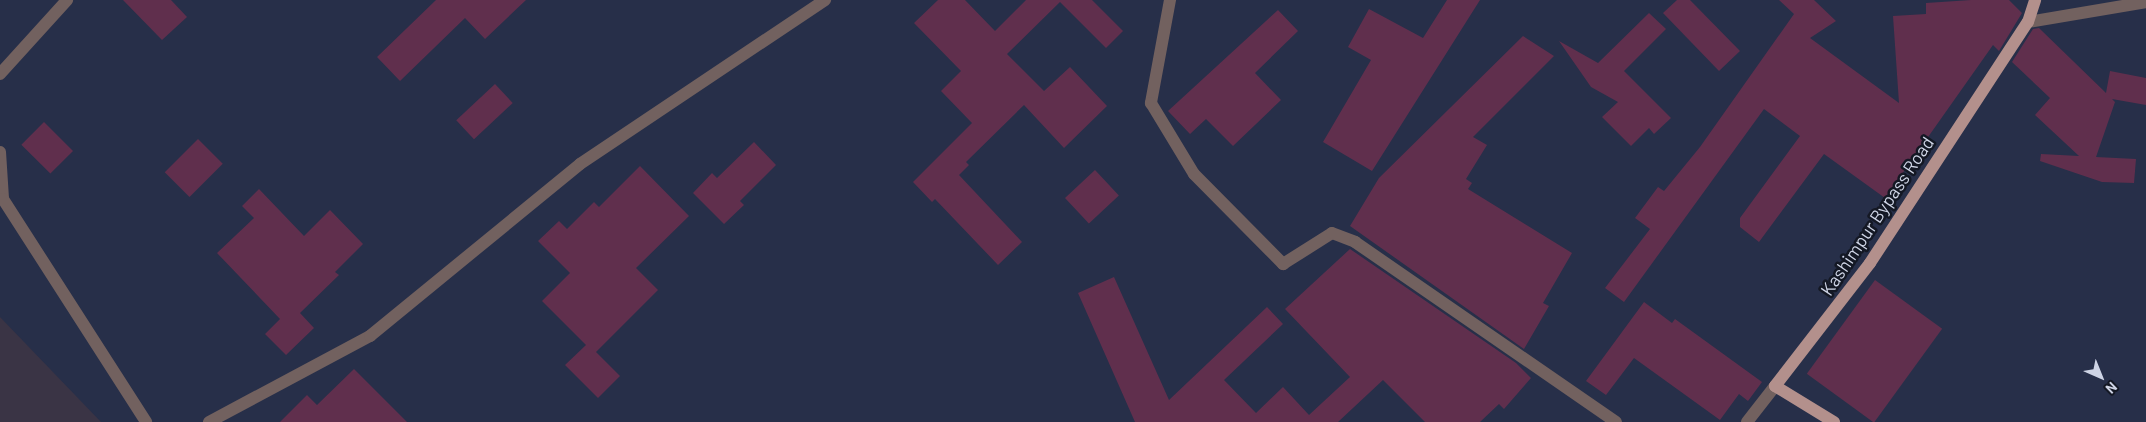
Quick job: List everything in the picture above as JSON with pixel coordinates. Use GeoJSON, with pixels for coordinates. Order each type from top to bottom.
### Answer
{"type":"FeatureCollection","features":[{"type":"Feature","properties":{"kind":"main road","name":"Kashimpur Bypass Road"},"geometry":{"type":"LineString","coordinates":[[1775,386],[1870,264],[2028,22],[2035,0]]}},
{"type":"Feature","properties":{"kind":"main road"},"geometry":{"type":"LineString","coordinates":[[1775,386],[1834,422]]}},
{"type":"Feature","properties":{"kind":"street"},"geometry":{"type":"LineString","coordinates":[[0,74],[67,0]]}},
{"type":"Feature","properties":{"kind":"street"},"geometry":{"type":"LineString","coordinates":[[209,422],[370,336],[580,164],[825,0]]}},
{"type":"Feature","properties":{"kind":"street"},"geometry":{"type":"LineString","coordinates":[[1170,0],[1151,103],[1194,174],[1283,264],[1332,233],[1355,242],[1616,422]]}},
{"type":"Feature","properties":{"kind":"street"},"geometry":{"type":"LineString","coordinates":[[2028,22],[2146,2]]}},
{"type":"Feature","properties":{"kind":"street"},"geometry":{"type":"LineString","coordinates":[[0,152],[3,199],[146,422]]}},
{"type":"Feature","properties":{"kind":"street"},"geometry":{"type":"LineString","coordinates":[[1747,422],[1775,386]]}},
{"type":"Feature","properties":{"kind":"shaded area"},"geometry":{"type":"Polygon","coordinates":[[[0,317],[101,422],[0,422],[0,317]]]}},
{"type":"Feature","properties":{"kind":"building"},"geometry":{"type":"Polygon","coordinates":[[[123,0],[171,0],[187,17],[162,40],[123,0]]]}},
{"type":"Feature","properties":{"kind":"building"},"geometry":{"type":"Polygon","coordinates":[[[436,0],[526,0],[485,39],[465,18],[400,81],[377,57],[436,0]]]}},
{"type":"Feature","properties":{"kind":"building"},"geometry":{"type":"Polygon","coordinates":[[[938,0],[965,0],[995,31],[1026,0],[1092,0],[1123,31],[1106,48],[1060,2],[1007,54],[1044,91],[1070,67],[1107,106],[1064,148],[1024,105],[966,162],[969,165],[959,175],[1022,242],[998,265],[935,199],[932,202],[913,182],[972,123],[941,91],[961,71],[914,23],[938,0]]]}},
{"type":"Feature","properties":{"kind":"building"},"geometry":{"type":"Polygon","coordinates":[[[1447,0],[1480,0],[1372,171],[1323,142],[1371,60],[1348,47],[1369,9],[1423,38],[1447,0]]]}},
{"type":"Feature","properties":{"kind":"building"},"geometry":{"type":"Polygon","coordinates":[[[1677,0],[1690,0],[1740,51],[1719,71],[1663,13],[1677,0]]]}},
{"type":"Feature","properties":{"kind":"building"},"geometry":{"type":"Polygon","coordinates":[[[1779,0],[1814,0],[1836,21],[1810,38],[1899,103],[1893,16],[1926,14],[1926,3],[1971,0],[2009,0],[2022,13],[1999,51],[1993,45],[1885,198],[1824,154],[1759,242],[1740,227],[1740,218],[1800,136],[1764,109],[1624,302],[1605,288],[1650,229],[1635,218],[1658,187],[1664,191],[1700,147],[1794,14],[1779,0]]]}},
{"type":"Feature","properties":{"kind":"building"},"geometry":{"type":"Polygon","coordinates":[[[1278,10],[1298,31],[1255,73],[1281,100],[1233,146],[1206,119],[1190,134],[1168,111],[1278,10]]]}},
{"type":"Feature","properties":{"kind":"building"},"geometry":{"type":"Polygon","coordinates":[[[1649,13],[1666,29],[1624,71],[1671,118],[1654,134],[1649,128],[1631,146],[1602,117],[1618,102],[1591,87],[1559,41],[1598,63],[1649,13]]]}},
{"type":"Feature","properties":{"kind":"building"},"geometry":{"type":"Polygon","coordinates":[[[2039,28],[2106,93],[2110,71],[2146,78],[2146,105],[2112,99],[2115,102],[2096,157],[2136,159],[2134,183],[2102,182],[2040,161],[2041,154],[2079,156],[2035,115],[2050,98],[2012,62],[2033,29],[2039,28]]]}},
{"type":"Feature","properties":{"kind":"building"},"geometry":{"type":"Polygon","coordinates":[[[1523,36],[1554,56],[1473,137],[1487,145],[1466,179],[1472,183],[1468,189],[1572,253],[1543,303],[1549,306],[1524,349],[1350,226],[1379,178],[1523,36]]]}},
{"type":"Feature","properties":{"kind":"building"},"geometry":{"type":"Polygon","coordinates":[[[495,84],[513,103],[474,139],[456,120],[495,84]]]}},
{"type":"Feature","properties":{"kind":"building"},"geometry":{"type":"Polygon","coordinates":[[[44,122],[73,151],[50,174],[21,145],[44,122]]]}},
{"type":"Feature","properties":{"kind":"building"},"geometry":{"type":"Polygon","coordinates":[[[198,139],[223,164],[190,197],[165,172],[198,139]]]}},
{"type":"Feature","properties":{"kind":"building"},"geometry":{"type":"Polygon","coordinates":[[[754,142],[776,165],[740,201],[744,205],[724,224],[693,193],[712,173],[717,178],[754,142]]]}},
{"type":"Feature","properties":{"kind":"building"},"geometry":{"type":"Polygon","coordinates":[[[640,166],[689,216],[636,268],[658,290],[596,352],[620,376],[598,398],[565,365],[586,345],[542,301],[570,273],[538,241],[559,221],[567,229],[594,202],[599,207],[640,166]]]}},
{"type":"Feature","properties":{"kind":"building"},"geometry":{"type":"Polygon","coordinates":[[[1095,170],[1119,196],[1089,224],[1065,198],[1095,170]]]}},
{"type":"Feature","properties":{"kind":"building"},"geometry":{"type":"Polygon","coordinates":[[[259,189],[304,236],[330,210],[363,244],[335,272],[339,275],[300,313],[314,328],[286,355],[265,334],[280,319],[217,253],[254,218],[242,206],[259,189]]]}},
{"type":"Feature","properties":{"kind":"building"},"geometry":{"type":"Polygon","coordinates":[[[1350,249],[1516,363],[1531,378],[1504,409],[1499,404],[1480,422],[1425,422],[1383,380],[1338,422],[1135,422],[1078,293],[1114,277],[1169,400],[1267,307],[1283,324],[1224,380],[1256,413],[1283,387],[1309,415],[1350,377],[1285,309],[1350,249]]]}},
{"type":"Feature","properties":{"kind":"building"},"geometry":{"type":"Polygon","coordinates":[[[1875,280],[1942,329],[1874,422],[1807,374],[1875,280]]]}},
{"type":"Feature","properties":{"kind":"building"},"geometry":{"type":"Polygon","coordinates":[[[1644,302],[1672,323],[1675,319],[1762,382],[1748,401],[1739,394],[1720,420],[1634,358],[1606,395],[1586,381],[1644,302]]]}},
{"type":"Feature","properties":{"kind":"building"},"geometry":{"type":"Polygon","coordinates":[[[354,369],[407,422],[280,422],[307,395],[317,405],[354,369]]]}}]}
